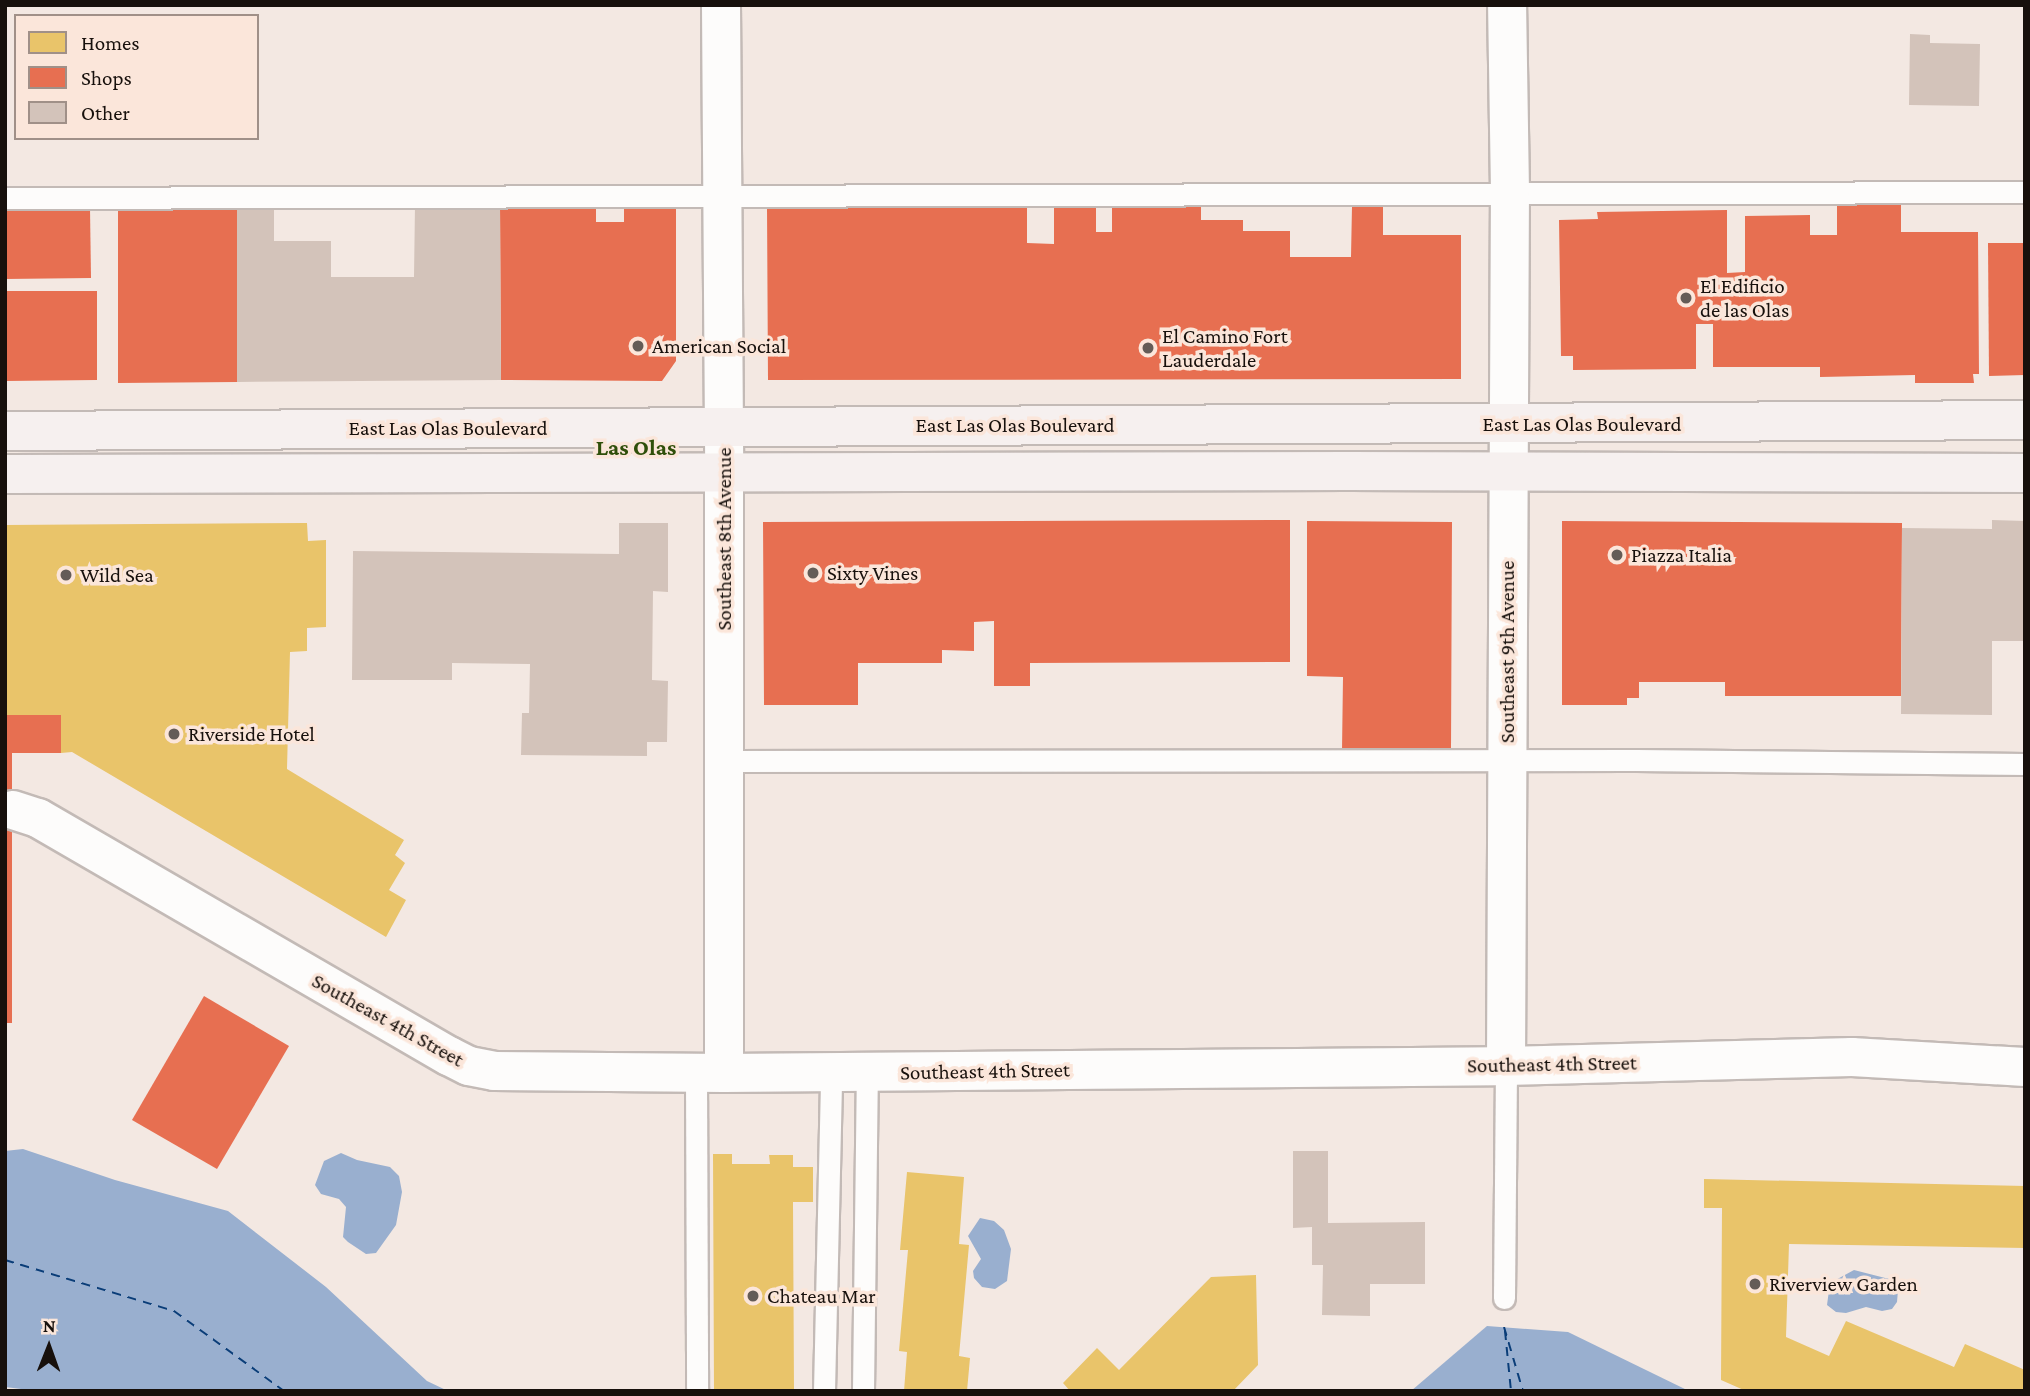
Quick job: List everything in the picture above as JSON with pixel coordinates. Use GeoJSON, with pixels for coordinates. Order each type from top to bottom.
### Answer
{"type":"FeatureCollection","features":[{"type":"Feature","properties":{"kind":"main road","name":"East Las Olas Boulevard"},"geometry":{"type":"LineString","coordinates":[[5,431],[2025,419]]}},
{"type":"Feature","properties":{"kind":"main road"},"geometry":{"type":"LineString","coordinates":[[5,474],[2025,473]]}},
{"type":"Feature","properties":{"kind":"street","name":"Southeast 8th Avenue"},"geometry":{"type":"LineString","coordinates":[[710,1072],[724,761],[721,5]]}},
{"type":"Feature","properties":{"kind":"street","name":"Southeast 9th Avenue"},"geometry":{"type":"LineString","coordinates":[[1506,1066],[1510,192],[1507,5]]}},
{"type":"Feature","properties":{"kind":"street","name":"Southeast 4th Street"},"geometry":{"type":"LineString","coordinates":[[13,810],[38,818],[468,1066],[494,1070],[849,1072],[1506,1066],[1852,1057],[2025,1067]]}},
{"type":"Feature","properties":{"kind":"lane"},"geometry":{"type":"LineString","coordinates":[[5,198],[2025,192]]}},
{"type":"Feature","properties":{"kind":"lane"},"geometry":{"type":"LineString","coordinates":[[724,761],[2025,764]]}},
{"type":"Feature","properties":{"kind":"lane","name":"Southeast 9th Avenue"},"geometry":{"type":"LineString","coordinates":[[1504,1298],[1506,1066]]}},
{"type":"Feature","properties":{"kind":"lane"},"geometry":{"type":"LineString","coordinates":[[698,1391],[710,1072]]}},
{"type":"Feature","properties":{"kind":"lane"},"geometry":{"type":"LineString","coordinates":[[824,1391],[849,1072]]}},
{"type":"Feature","properties":{"kind":"lane"},"geometry":{"type":"LineString","coordinates":[[849,1072],[863,1391]]}},
{"type":"Feature","properties":{"kind":"water"},"geometry":{"type":"Polygon","coordinates":[[[23,1149],[115,1180],[228,1211],[326,1287],[427,1381],[448,1391],[37,1391],[5,1387],[5,1151],[23,1149]]]}},
{"type":"Feature","properties":{"kind":"water"},"geometry":{"type":"Polygon","coordinates":[[[341,1153],[357,1160],[390,1167],[399,1176],[402,1192],[396,1225],[376,1253],[366,1254],[343,1237],[346,1207],[339,1199],[321,1194],[315,1185],[324,1161],[341,1153]]]}},
{"type":"Feature","properties":{"kind":"water"},"geometry":{"type":"Polygon","coordinates":[[[980,1218],[994,1221],[1004,1230],[1011,1249],[1007,1281],[995,1289],[982,1287],[974,1278],[973,1271],[981,1259],[968,1236],[980,1218]]]}},
{"type":"Feature","properties":{"kind":"water"},"geometry":{"type":"Polygon","coordinates":[[[1854,1270],[1893,1280],[1898,1290],[1897,1302],[1892,1309],[1882,1311],[1866,1307],[1846,1313],[1836,1312],[1827,1305],[1830,1283],[1854,1270]]]}},
{"type":"Feature","properties":{"kind":"water"},"geometry":{"type":"Polygon","coordinates":[[[1487,1326],[1568,1332],[1689,1391],[1411,1391],[1487,1326]]]}},
{"type":"Feature","properties":{"kind":"building: Homes","name":"Riverside Hotel"},"geometry":{"type":"Polygon","coordinates":[[[307,523],[308,541],[326,540],[326,627],[307,628],[307,651],[290,652],[287,769],[404,840],[395,855],[405,863],[389,890],[406,900],[386,937],[72,752],[61,753],[61,715],[5,715],[5,525],[307,523]]]}},
{"type":"Feature","properties":{"kind":"building: Homes","name":"Chateau Mar"},"geometry":{"type":"Polygon","coordinates":[[[713,1154],[732,1154],[732,1164],[770,1164],[769,1155],[793,1155],[793,1167],[813,1167],[813,1202],[793,1202],[794,1391],[714,1391],[713,1154]]]}},
{"type":"Feature","properties":{"kind":"building: Homes"},"geometry":{"type":"Polygon","coordinates":[[[907,1172],[964,1177],[959,1244],[969,1245],[959,1356],[970,1358],[967,1391],[904,1391],[907,1352],[899,1351],[908,1250],[900,1250],[907,1172]]]}},
{"type":"Feature","properties":{"kind":"building: Homes","name":"Riverview Garden"},"geometry":{"type":"Polygon","coordinates":[[[1704,1179],[2025,1186],[2025,1248],[1789,1244],[1786,1337],[1829,1356],[1846,1321],[1954,1367],[1965,1344],[2025,1370],[2025,1391],[1746,1391],[1721,1380],[1722,1208],[1704,1208],[1704,1179]]]}},
{"type":"Feature","properties":{"kind":"building: Homes"},"geometry":{"type":"Polygon","coordinates":[[[1256,1275],[1258,1365],[1233,1391],[1070,1391],[1063,1383],[1097,1348],[1119,1370],[1211,1277],[1256,1275]]]}},
{"type":"Feature","properties":{"kind":"building: Shops"},"geometry":{"type":"Polygon","coordinates":[[[596,204],[596,222],[624,222],[624,207],[676,207],[676,361],[662,381],[501,380],[500,205],[596,204]]]}},
{"type":"Feature","properties":{"kind":"building: Shops"},"geometry":{"type":"Polygon","coordinates":[[[1837,204],[1901,204],[1901,232],[1978,232],[1979,374],[1973,374],[1974,383],[1915,383],[1915,375],[1820,377],[1820,367],[1713,367],[1713,324],[1696,324],[1696,369],[1573,370],[1573,356],[1561,356],[1559,220],[1598,219],[1597,212],[1727,210],[1727,273],[1745,272],[1745,216],[1810,215],[1810,235],[1837,235],[1837,204]]]}},
{"type":"Feature","properties":{"kind":"building: Shops"},"geometry":{"type":"Polygon","coordinates":[[[118,206],[237,206],[237,382],[118,383],[118,206]]]}},
{"type":"Feature","properties":{"kind":"building: Shops"},"geometry":{"type":"Polygon","coordinates":[[[1352,206],[1383,206],[1383,235],[1461,235],[1461,379],[768,380],[767,207],[1027,207],[1027,243],[1054,244],[1054,207],[1096,207],[1096,232],[1112,232],[1112,207],[1201,207],[1201,220],[1243,220],[1243,231],[1290,231],[1290,257],[1351,257],[1352,206]]]}},
{"type":"Feature","properties":{"kind":"building: Shops"},"geometry":{"type":"Polygon","coordinates":[[[5,208],[90,208],[91,278],[5,279],[5,208]]]}},
{"type":"Feature","properties":{"kind":"building: Shops"},"geometry":{"type":"Polygon","coordinates":[[[1988,243],[2025,243],[2025,375],[1989,376],[1988,243]]]}},
{"type":"Feature","properties":{"kind":"building: Shops"},"geometry":{"type":"Polygon","coordinates":[[[5,291],[97,291],[97,380],[5,381],[5,291]]]}},
{"type":"Feature","properties":{"kind":"building: Shops"},"geometry":{"type":"Polygon","coordinates":[[[1290,520],[1290,662],[1030,663],[1030,686],[994,686],[994,621],[974,622],[974,651],[942,650],[942,663],[858,663],[858,705],[764,705],[763,522],[1290,520]]]}},
{"type":"Feature","properties":{"kind":"building: Shops"},"geometry":{"type":"Polygon","coordinates":[[[1307,521],[1452,522],[1451,751],[1342,750],[1343,677],[1307,676],[1307,521]]]}},
{"type":"Feature","properties":{"kind":"building: Shops"},"geometry":{"type":"Polygon","coordinates":[[[1562,521],[1902,523],[1901,696],[1725,696],[1725,682],[1639,682],[1639,698],[1627,698],[1627,705],[1562,705],[1562,521]]]}},
{"type":"Feature","properties":{"kind":"building: Shops"},"geometry":{"type":"Polygon","coordinates":[[[5,715],[61,715],[61,753],[12,753],[12,1023],[5,1023],[5,715]]]}},
{"type":"Feature","properties":{"kind":"building: Shops"},"geometry":{"type":"Polygon","coordinates":[[[204,996],[289,1046],[217,1169],[132,1120],[204,996]]]}},
{"type":"Feature","properties":{"kind":"building: Other"},"geometry":{"type":"Polygon","coordinates":[[[1910,34],[1930,35],[1930,43],[1980,44],[1979,106],[1909,105],[1910,34]]]}},
{"type":"Feature","properties":{"kind":"building: Other"},"geometry":{"type":"Polygon","coordinates":[[[415,205],[500,205],[501,380],[237,382],[237,210],[274,210],[274,241],[331,241],[331,277],[414,277],[415,205]]]}},
{"type":"Feature","properties":{"kind":"building: Other"},"geometry":{"type":"Polygon","coordinates":[[[1992,520],[2025,521],[2025,641],[1992,641],[1992,715],[1901,714],[1902,528],[1992,529],[1992,520]]]}},
{"type":"Feature","properties":{"kind":"building: Other"},"geometry":{"type":"Polygon","coordinates":[[[619,523],[668,523],[668,592],[653,591],[652,680],[668,681],[667,742],[647,742],[647,756],[521,755],[522,713],[529,713],[530,664],[452,663],[452,680],[352,680],[353,551],[619,554],[619,523]]]}},
{"type":"Feature","properties":{"kind":"building: Other"},"geometry":{"type":"Polygon","coordinates":[[[1293,1151],[1328,1151],[1328,1223],[1425,1222],[1425,1284],[1370,1284],[1370,1316],[1322,1315],[1323,1265],[1312,1265],[1312,1227],[1293,1228],[1293,1151]]]}},
{"type":"Feature","properties":{"kind":"ferry route"},"geometry":{"type":"LineString","coordinates":[[5,1260],[174,1311],[284,1391]]}},
{"type":"Feature","properties":{"kind":"ferry route"},"geometry":{"type":"LineString","coordinates":[[1504,1327],[1523,1391]]}},
{"type":"Feature","properties":{"kind":"ferry route"},"geometry":{"type":"LineString","coordinates":[[1505,1331],[1511,1391]]}},
{"type":"Feature","properties":{"kind":"place","name":"El Edificio de las Olas"},"geometry":{"type":"Point","coordinates":[1686,298]}},
{"type":"Feature","properties":{"kind":"place","name":"American Social"},"geometry":{"type":"Point","coordinates":[638,346]}},
{"type":"Feature","properties":{"kind":"place","name":"El Camino Fort Lauderdale"},"geometry":{"type":"Point","coordinates":[1148,348]}},
{"type":"Feature","properties":{"kind":"place","name":"Piazza Italia"},"geometry":{"type":"Point","coordinates":[1617,555]}},
{"type":"Feature","properties":{"kind":"place","name":"Sixty Vines"},"geometry":{"type":"Point","coordinates":[813,573]}},
{"type":"Feature","properties":{"kind":"place","name":"Wild Sea"},"geometry":{"type":"Point","coordinates":[66,575]}},
{"type":"Feature","properties":{"kind":"place","name":"Riverside Hotel"},"geometry":{"type":"Point","coordinates":[174,734]}},
{"type":"Feature","properties":{"kind":"place","name":"Riverview Garden"},"geometry":{"type":"Point","coordinates":[1755,1284]}},
{"type":"Feature","properties":{"kind":"place","name":"Chateau Mar"},"geometry":{"type":"Point","coordinates":[753,1296]}},
{"type":"Feature","properties":{"kind":"district","name":"Las Olas"},"geometry":{"type":"Point","coordinates":[636,447]}}]}
